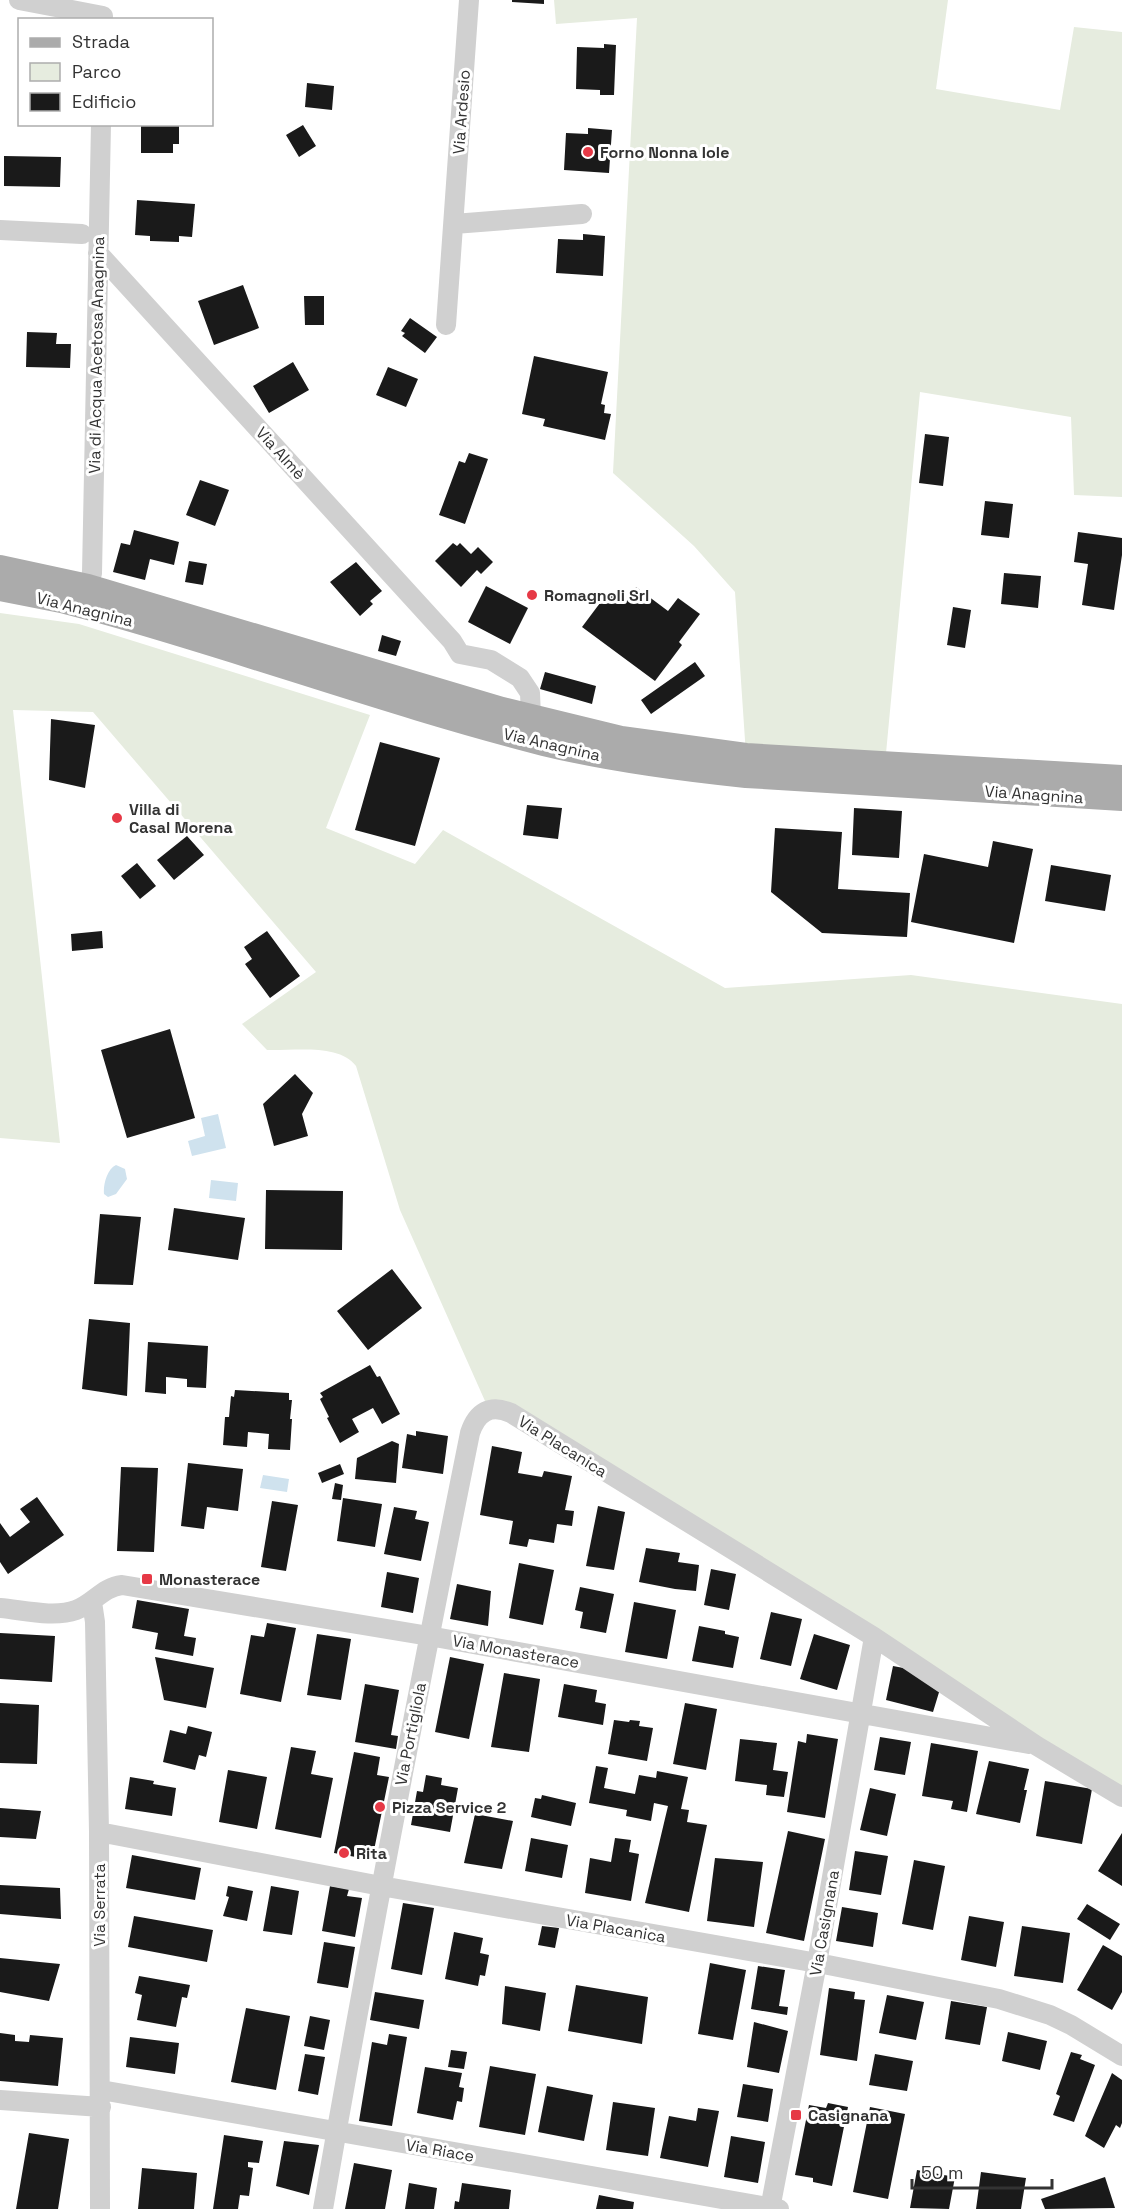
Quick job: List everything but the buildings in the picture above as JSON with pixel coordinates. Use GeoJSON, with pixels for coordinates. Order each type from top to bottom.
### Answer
{"type":"FeatureCollection","features":[{"type":"Feature","properties":{"kind":"main road","name":"Via Anagnina"},"geometry":{"type":"LineString","coordinates":[[0,567],[88,585],[531,717],[621,738],[726,753],[1122,777]]}},
{"type":"Feature","properties":{"kind":"main road","name":"Via Anagnina"},"geometry":{"type":"LineString","coordinates":[[0,589],[119,616],[492,730],[598,756],[746,777],[1122,799]]}},
{"type":"Feature","properties":{"kind":"street"},"geometry":{"type":"LineString","coordinates":[[19,0],[103,12]]}},
{"type":"Feature","properties":{"kind":"street","name":"Via Ardesio"},"geometry":{"type":"LineString","coordinates":[[446,325],[469,0]]}},
{"type":"Feature","properties":{"kind":"street","name":"Via di Acqua Acetosa Anagnina"},"geometry":{"type":"LineString","coordinates":[[88,585],[92,565],[101,126]]}},
{"type":"Feature","properties":{"kind":"street"},"geometry":{"type":"LineString","coordinates":[[454,224],[582,214]]}},
{"type":"Feature","properties":{"kind":"street"},"geometry":{"type":"LineString","coordinates":[[0,230],[82,234]]}},
{"type":"Feature","properties":{"kind":"street","name":"Via Almè"},"geometry":{"type":"LineString","coordinates":[[99,253],[452,641],[460,654],[491,660],[520,678],[530,693],[531,717]]}},
{"type":"Feature","properties":{"kind":"street"},"geometry":{"type":"LineString","coordinates":[[61,601],[88,585]]}},
{"type":"Feature","properties":{"kind":"street","name":"Via Placanica"},"geometry":{"type":"LineString","coordinates":[[489,1410],[499,1409],[511,1413],[874,1637],[1037,1746],[1122,1797]]}},
{"type":"Feature","properties":{"kind":"street","name":"Via Portigliola"},"geometry":{"type":"LineString","coordinates":[[323,2209],[381,1886],[470,1432],[480,1413],[489,1410]]}},
{"type":"Feature","properties":{"kind":"street","name":"Via Monasterace"},"geometry":{"type":"LineString","coordinates":[[0,1608],[62,1613],[74,1611],[92,1602],[110,1588],[122,1585],[429,1636],[1037,1746]]}},
{"type":"Feature","properties":{"kind":"street","name":"Via Serrata"},"geometry":{"type":"LineString","coordinates":[[92,1602],[95,1622],[99,1832],[100,2209]]}},
{"type":"Feature","properties":{"kind":"street","name":"Via Casignana"},"geometry":{"type":"LineString","coordinates":[[773,2208],[874,1637]]}},
{"type":"Feature","properties":{"kind":"street","name":"Via Placanica"},"geometry":{"type":"LineString","coordinates":[[99,1832],[381,1886],[817,1963],[1018,2004],[1071,2025],[1122,2056]]}},
{"type":"Feature","properties":{"kind":"street","name":"Via Riace"},"geometry":{"type":"LineString","coordinates":[[0,2100],[101,2099],[336,2132],[773,2208]]}},
{"type":"Feature","properties":{"kind":"green space"},"geometry":{"type":"Polygon","coordinates":[[[554,0],[948,0],[936,89],[1060,110],[1074,27],[1122,32],[1122,497],[1074,495],[1071,417],[920,392],[885,764],[746,755],[735,592],[694,546],[613,473],[637,18],[556,24],[554,0]]]}},
{"type":"Feature","properties":{"kind":"green space"},"geometry":{"type":"Polygon","coordinates":[[[0,613],[79,624],[370,715],[326,828],[415,864],[443,830],[725,988],[911,975],[1122,1004],[1122,1797],[489,1410],[400,1210],[356,1066],[339,1054],[327,1051],[267,1050],[242,1024],[316,972],[93,712],[13,710],[60,1143],[0,1138],[0,613]]]}},
{"type":"Feature","properties":{"kind":"water"},"geometry":{"type":"Polygon","coordinates":[[[218,1114],[226,1148],[192,1156],[188,1141],[205,1136],[201,1118],[218,1114]]]}},
{"type":"Feature","properties":{"kind":"water"},"geometry":{"type":"Polygon","coordinates":[[[116,1165],[125,1169],[127,1179],[116,1194],[108,1197],[104,1194],[105,1182],[110,1170],[116,1165]]]}},
{"type":"Feature","properties":{"kind":"water"},"geometry":{"type":"Polygon","coordinates":[[[211,1180],[238,1183],[236,1201],[209,1198],[211,1180]]]}},
{"type":"Feature","properties":{"kind":"water"},"geometry":{"type":"Polygon","coordinates":[[[263,1475],[289,1479],[287,1492],[260,1488],[263,1475]]]}},
{"type":"Feature","properties":{"kind":"place","name":"Forno Nonna Iole"},"geometry":{"type":"Point","coordinates":[588,152]}},
{"type":"Feature","properties":{"kind":"place","name":"Romagnoli Srl"},"geometry":{"type":"Point","coordinates":[532,595]}},
{"type":"Feature","properties":{"kind":"place","name":"Villa di Casal Morena"},"geometry":{"type":"Point","coordinates":[117,818]}},
{"type":"Feature","properties":{"kind":"place","name":"Monasterace"},"geometry":{"type":"Point","coordinates":[147,1579]}},
{"type":"Feature","properties":{"kind":"place","name":"Pizza Service 2"},"geometry":{"type":"Point","coordinates":[380,1807]}},
{"type":"Feature","properties":{"kind":"place","name":"Rita"},"geometry":{"type":"Point","coordinates":[344,1853]}},
{"type":"Feature","properties":{"kind":"place","name":"Casignana"},"geometry":{"type":"Point","coordinates":[796,2115]}}]}
